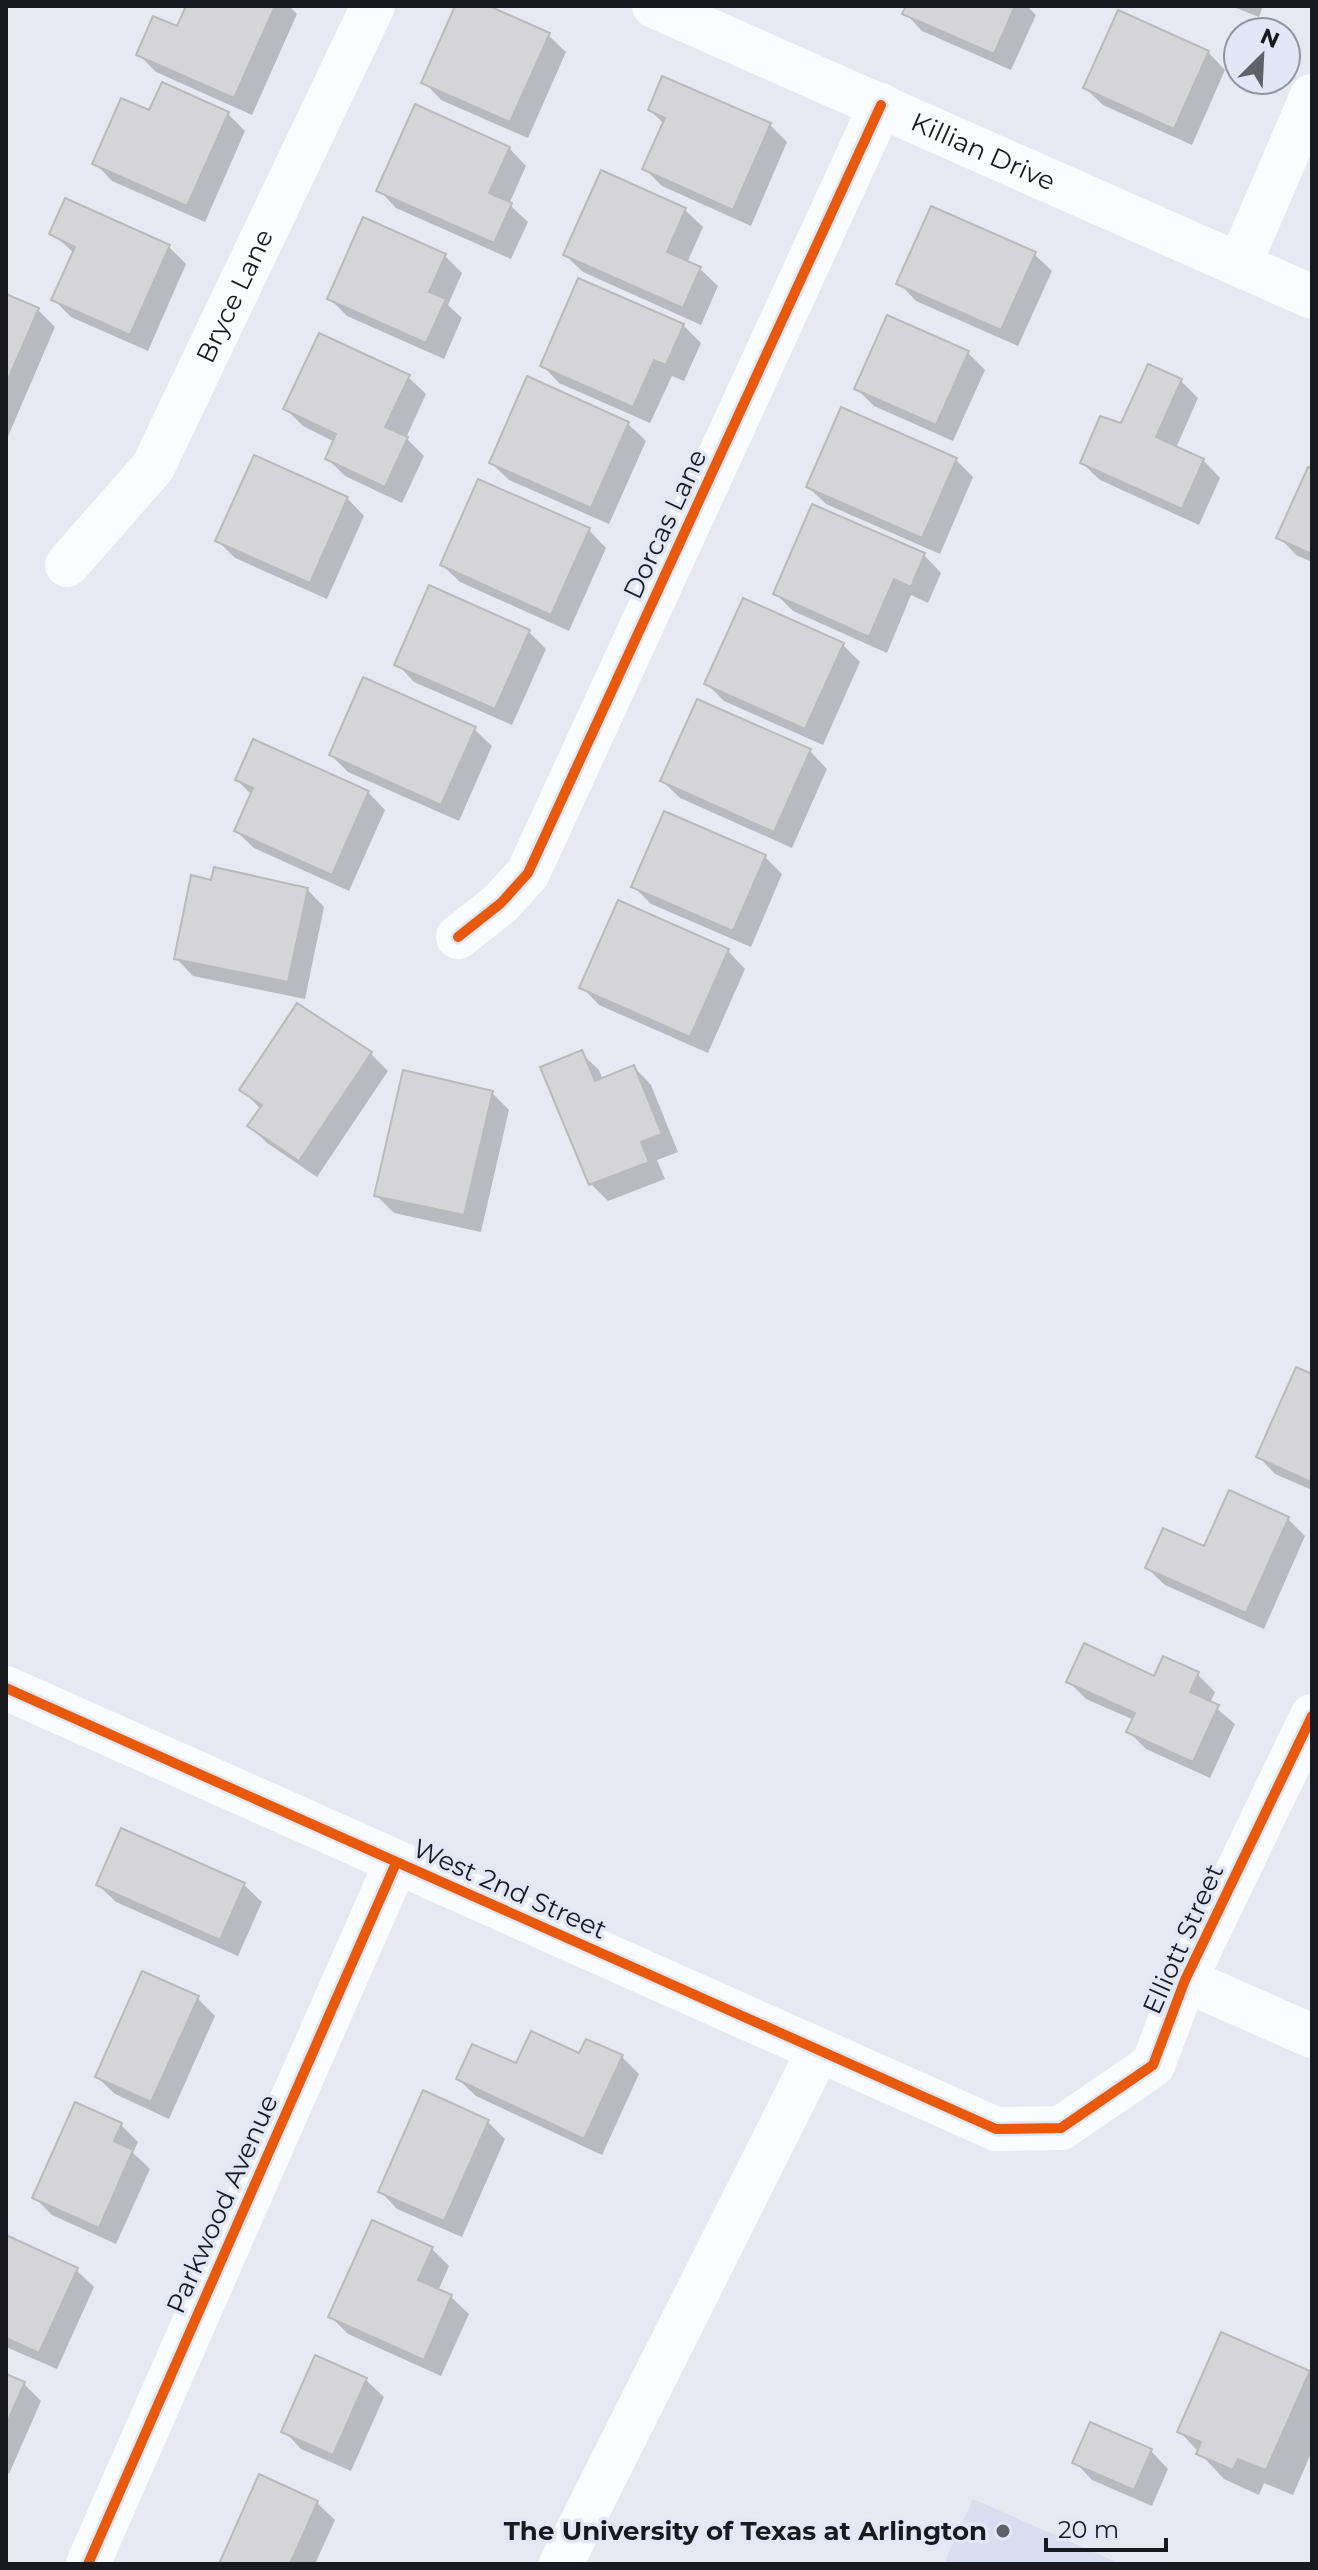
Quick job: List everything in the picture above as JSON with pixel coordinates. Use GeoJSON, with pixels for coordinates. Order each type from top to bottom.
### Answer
{"type":"FeatureCollection","features":[{"type":"Feature","properties":{"kind":"street","name":"Bryce Lane"},"geometry":{"type":"LineString","coordinates":[[67,565],[153,467],[373,6]]}},
{"type":"Feature","properties":{"kind":"street","name":"Killian Drive"},"geometry":{"type":"LineString","coordinates":[[654,6],[1312,297]]}},
{"type":"Feature","properties":{"kind":"street"},"geometry":{"type":"LineString","coordinates":[[1240,263],[1312,96]]}},
{"type":"Feature","properties":{"kind":"street","name":"Dorcas Lane"},"geometry":{"type":"LineString","coordinates":[[458,937],[501,903],[528,873],[881,105]]}},
{"type":"Feature","properties":{"kind":"street","name":"West 2nd Street"},"geometry":{"type":"LineString","coordinates":[[6,1688],[996,2129]]}},
{"type":"Feature","properties":{"kind":"street","name":"Elliott Street"},"geometry":{"type":"LineString","coordinates":[[996,2129],[1061,2128],[1153,2065],[1185,1980],[1312,1716]]}},
{"type":"Feature","properties":{"kind":"street","name":"Parkwood Avenue"},"geometry":{"type":"LineString","coordinates":[[88,2564],[396,1863]]}},
{"type":"Feature","properties":{"kind":"street"},"geometry":{"type":"LineString","coordinates":[[1185,1980],[1312,2036]]}},
{"type":"Feature","properties":{"kind":"street"},"geometry":{"type":"LineString","coordinates":[[561,2564],[819,2050]]}},
{"type":"Feature","properties":{"kind":"shaded area","name":"The University of Texas at Arlington"},"geometry":{"type":"Polygon","coordinates":[[[973,2499],[1121,2564],[944,2564],[973,2499]]]}},
{"type":"Feature","properties":{"kind":"building"},"geometry":{"type":"Polygon","coordinates":[[[186,6],[275,6],[234,98],[136,55],[153,16],[177,26],[186,6]]]}},
{"type":"Feature","properties":{"kind":"building"},"geometry":{"type":"Polygon","coordinates":[[[455,6],[489,6],[550,33],[510,122],[421,83],[455,6]]]}},
{"type":"Feature","properties":{"kind":"building"},"geometry":{"type":"Polygon","coordinates":[[[906,6],[1015,6],[994,54],[902,14],[906,6]]]}},
{"type":"Feature","properties":{"kind":"building"},"geometry":{"type":"Polygon","coordinates":[[[1118,10],[1209,51],[1174,129],[1083,88],[1118,10]]]}},
{"type":"Feature","properties":{"kind":"building"},"geometry":{"type":"Polygon","coordinates":[[[662,76],[771,123],[733,210],[642,169],[665,118],[648,110],[662,76]]]}},
{"type":"Feature","properties":{"kind":"building"},"geometry":{"type":"Polygon","coordinates":[[[162,82],[229,112],[187,206],[92,164],[121,98],[149,110],[162,82]]]}},
{"type":"Feature","properties":{"kind":"building"},"geometry":{"type":"Polygon","coordinates":[[[415,104],[510,147],[489,193],[512,203],[494,243],[376,191],[415,104]]]}},
{"type":"Feature","properties":{"kind":"building"},"geometry":{"type":"Polygon","coordinates":[[[601,170],[686,208],[667,252],[701,267],[683,308],[563,255],[601,170]]]}},
{"type":"Feature","properties":{"kind":"building"},"geometry":{"type":"Polygon","coordinates":[[[65,198],[170,245],[130,335],[51,300],[75,247],[49,234],[65,198]]]}},
{"type":"Feature","properties":{"kind":"building"},"geometry":{"type":"Polygon","coordinates":[[[931,206],[1036,252],[1001,330],[896,284],[931,206]]]}},
{"type":"Feature","properties":{"kind":"building"},"geometry":{"type":"Polygon","coordinates":[[[363,217],[446,254],[429,292],[446,299],[426,343],[327,299],[363,217]]]}},
{"type":"Feature","properties":{"kind":"building"},"geometry":{"type":"Polygon","coordinates":[[[578,278],[684,324],[666,365],[654,360],[633,407],[540,366],[578,278]]]}},
{"type":"Feature","properties":{"kind":"building"},"geometry":{"type":"Polygon","coordinates":[[[6,294],[39,308],[6,384],[6,294]]]}},
{"type":"Feature","properties":{"kind":"building"},"geometry":{"type":"Polygon","coordinates":[[[887,315],[969,351],[936,425],[854,389],[887,315]]]}},
{"type":"Feature","properties":{"kind":"building"},"geometry":{"type":"Polygon","coordinates":[[[319,333],[410,375],[385,427],[408,437],[385,487],[325,459],[336,434],[283,409],[319,333]]]}},
{"type":"Feature","properties":{"kind":"building"},"geometry":{"type":"Polygon","coordinates":[[[1148,364],[1182,379],[1156,437],[1204,459],[1182,509],[1080,463],[1100,416],[1121,423],[1148,364]]]}},
{"type":"Feature","properties":{"kind":"building"},"geometry":{"type":"Polygon","coordinates":[[[527,376],[629,422],[591,508],[489,463],[527,376]]]}},
{"type":"Feature","properties":{"kind":"building"},"geometry":{"type":"Polygon","coordinates":[[[841,407],[957,458],[922,538],[806,487],[841,407]]]}},
{"type":"Feature","properties":{"kind":"building"},"geometry":{"type":"Polygon","coordinates":[[[254,455],[348,497],[310,583],[215,541],[254,455]]]}},
{"type":"Feature","properties":{"kind":"building"},"geometry":{"type":"Polygon","coordinates":[[[1308,467],[1312,469],[1312,554],[1276,538],[1308,467]]]}},
{"type":"Feature","properties":{"kind":"building"},"geometry":{"type":"Polygon","coordinates":[[[478,479],[590,528],[551,615],[440,565],[478,479]]]}},
{"type":"Feature","properties":{"kind":"building"},"geometry":{"type":"Polygon","coordinates":[[[812,504],[925,553],[911,587],[894,579],[869,637],[773,594],[812,504]]]}},
{"type":"Feature","properties":{"kind":"building"},"geometry":{"type":"Polygon","coordinates":[[[429,585],[530,630],[495,709],[394,665],[429,585]]]}},
{"type":"Feature","properties":{"kind":"building"},"geometry":{"type":"Polygon","coordinates":[[[743,598],[844,643],[805,729],[704,684],[743,598]]]}},
{"type":"Feature","properties":{"kind":"building"},"geometry":{"type":"Polygon","coordinates":[[[363,677],[476,727],[441,805],[329,755],[363,677]]]}},
{"type":"Feature","properties":{"kind":"building"},"geometry":{"type":"Polygon","coordinates":[[[697,699],[811,749],[774,832],[660,781],[697,699]]]}},
{"type":"Feature","properties":{"kind":"building"},"geometry":{"type":"Polygon","coordinates":[[[253,739],[369,791],[332,875],[234,831],[253,788],[235,780],[253,739]]]}},
{"type":"Feature","properties":{"kind":"building"},"geometry":{"type":"Polygon","coordinates":[[[664,811],[766,855],[733,931],[631,887],[664,811]]]}},
{"type":"Feature","properties":{"kind":"building"},"geometry":{"type":"Polygon","coordinates":[[[214,867],[308,888],[288,982],[174,959],[191,875],[211,880],[214,867]]]}},
{"type":"Feature","properties":{"kind":"building"},"geometry":{"type":"Polygon","coordinates":[[[618,900],[729,949],[690,1037],[579,988],[618,900]]]}},
{"type":"Feature","properties":{"kind":"building"},"geometry":{"type":"Polygon","coordinates":[[[297,1003],[372,1052],[299,1161],[247,1126],[262,1105],[239,1090],[297,1003]]]}},
{"type":"Feature","properties":{"kind":"building"},"geometry":{"type":"Polygon","coordinates":[[[582,1050],[595,1081],[634,1065],[662,1134],[641,1142],[649,1162],[589,1185],[540,1067],[582,1050]]]}},
{"type":"Feature","properties":{"kind":"building"},"geometry":{"type":"Polygon","coordinates":[[[403,1070],[493,1091],[464,1215],[374,1196],[403,1070]]]}},
{"type":"Feature","properties":{"kind":"building"},"geometry":{"type":"Polygon","coordinates":[[[1296,1367],[1312,1374],[1311,1482],[1256,1457],[1296,1367]]]}},
{"type":"Feature","properties":{"kind":"building"},"geometry":{"type":"Polygon","coordinates":[[[1229,1490],[1289,1517],[1246,1613],[1145,1568],[1163,1528],[1204,1546],[1229,1490]]]}},
{"type":"Feature","properties":{"kind":"building"},"geometry":{"type":"Polygon","coordinates":[[[1084,1643],[1154,1676],[1163,1656],[1199,1672],[1190,1692],[1219,1705],[1193,1762],[1126,1732],[1135,1713],[1066,1682],[1084,1643]]]}},
{"type":"Feature","properties":{"kind":"building"},"geometry":{"type":"Polygon","coordinates":[[[121,1828],[245,1883],[220,1940],[96,1885],[121,1828]]]}},
{"type":"Feature","properties":{"kind":"building"},"geometry":{"type":"Polygon","coordinates":[[[142,1971],[199,1996],[151,2102],[95,2077],[142,1971]]]}},
{"type":"Feature","properties":{"kind":"building"},"geometry":{"type":"Polygon","coordinates":[[[531,2031],[579,2053],[586,2039],[623,2055],[584,2139],[456,2079],[472,2044],[516,2063],[531,2031]]]}},
{"type":"Feature","properties":{"kind":"building"},"geometry":{"type":"Polygon","coordinates":[[[423,2090],[489,2120],[444,2221],[378,2192],[423,2090]]]}},
{"type":"Feature","properties":{"kind":"building"},"geometry":{"type":"Polygon","coordinates":[[[75,2102],[122,2123],[114,2141],[133,2150],[99,2228],[32,2198],[75,2102]]]}},
{"type":"Feature","properties":{"kind":"building"},"geometry":{"type":"Polygon","coordinates":[[[372,2220],[433,2247],[418,2280],[452,2295],[424,2360],[328,2317],[372,2220]]]}},
{"type":"Feature","properties":{"kind":"building"},"geometry":{"type":"Polygon","coordinates":[[[6,2235],[78,2268],[39,2353],[6,2338],[6,2235]]]}},
{"type":"Feature","properties":{"kind":"building"},"geometry":{"type":"Polygon","coordinates":[[[1221,2332],[1310,2371],[1266,2470],[1238,2459],[1233,2470],[1196,2454],[1201,2442],[1177,2432],[1221,2332]]]}},
{"type":"Feature","properties":{"kind":"building"},"geometry":{"type":"Polygon","coordinates":[[[315,2355],[367,2378],[333,2455],[281,2432],[315,2355]]]}},
{"type":"Feature","properties":{"kind":"building"},"geometry":{"type":"Polygon","coordinates":[[[6,2374],[25,2382],[6,2425],[6,2374]]]}},
{"type":"Feature","properties":{"kind":"building"},"geometry":{"type":"Polygon","coordinates":[[[1090,2422],[1152,2449],[1134,2490],[1072,2463],[1090,2422]]]}},
{"type":"Feature","properties":{"kind":"building"},"geometry":{"type":"Polygon","coordinates":[[[259,2474],[318,2501],[290,2564],[219,2564],[259,2474]]]}},
{"type":"Feature","properties":{"kind":"cycle path"},"geometry":{"type":"LineString","coordinates":[[458,937],[501,903],[528,873],[881,105]]}},
{"type":"Feature","properties":{"kind":"cycle path"},"geometry":{"type":"LineString","coordinates":[[6,1688],[996,2129],[1061,2128],[1153,2065],[1185,1980],[1312,1716]]}},
{"type":"Feature","properties":{"kind":"cycle path"},"geometry":{"type":"LineString","coordinates":[[88,2564],[396,1863]]}},
{"type":"Feature","properties":{"kind":"place","name":"The University of Texas at Arlington"},"geometry":{"type":"Point","coordinates":[1003,2531]}}]}
